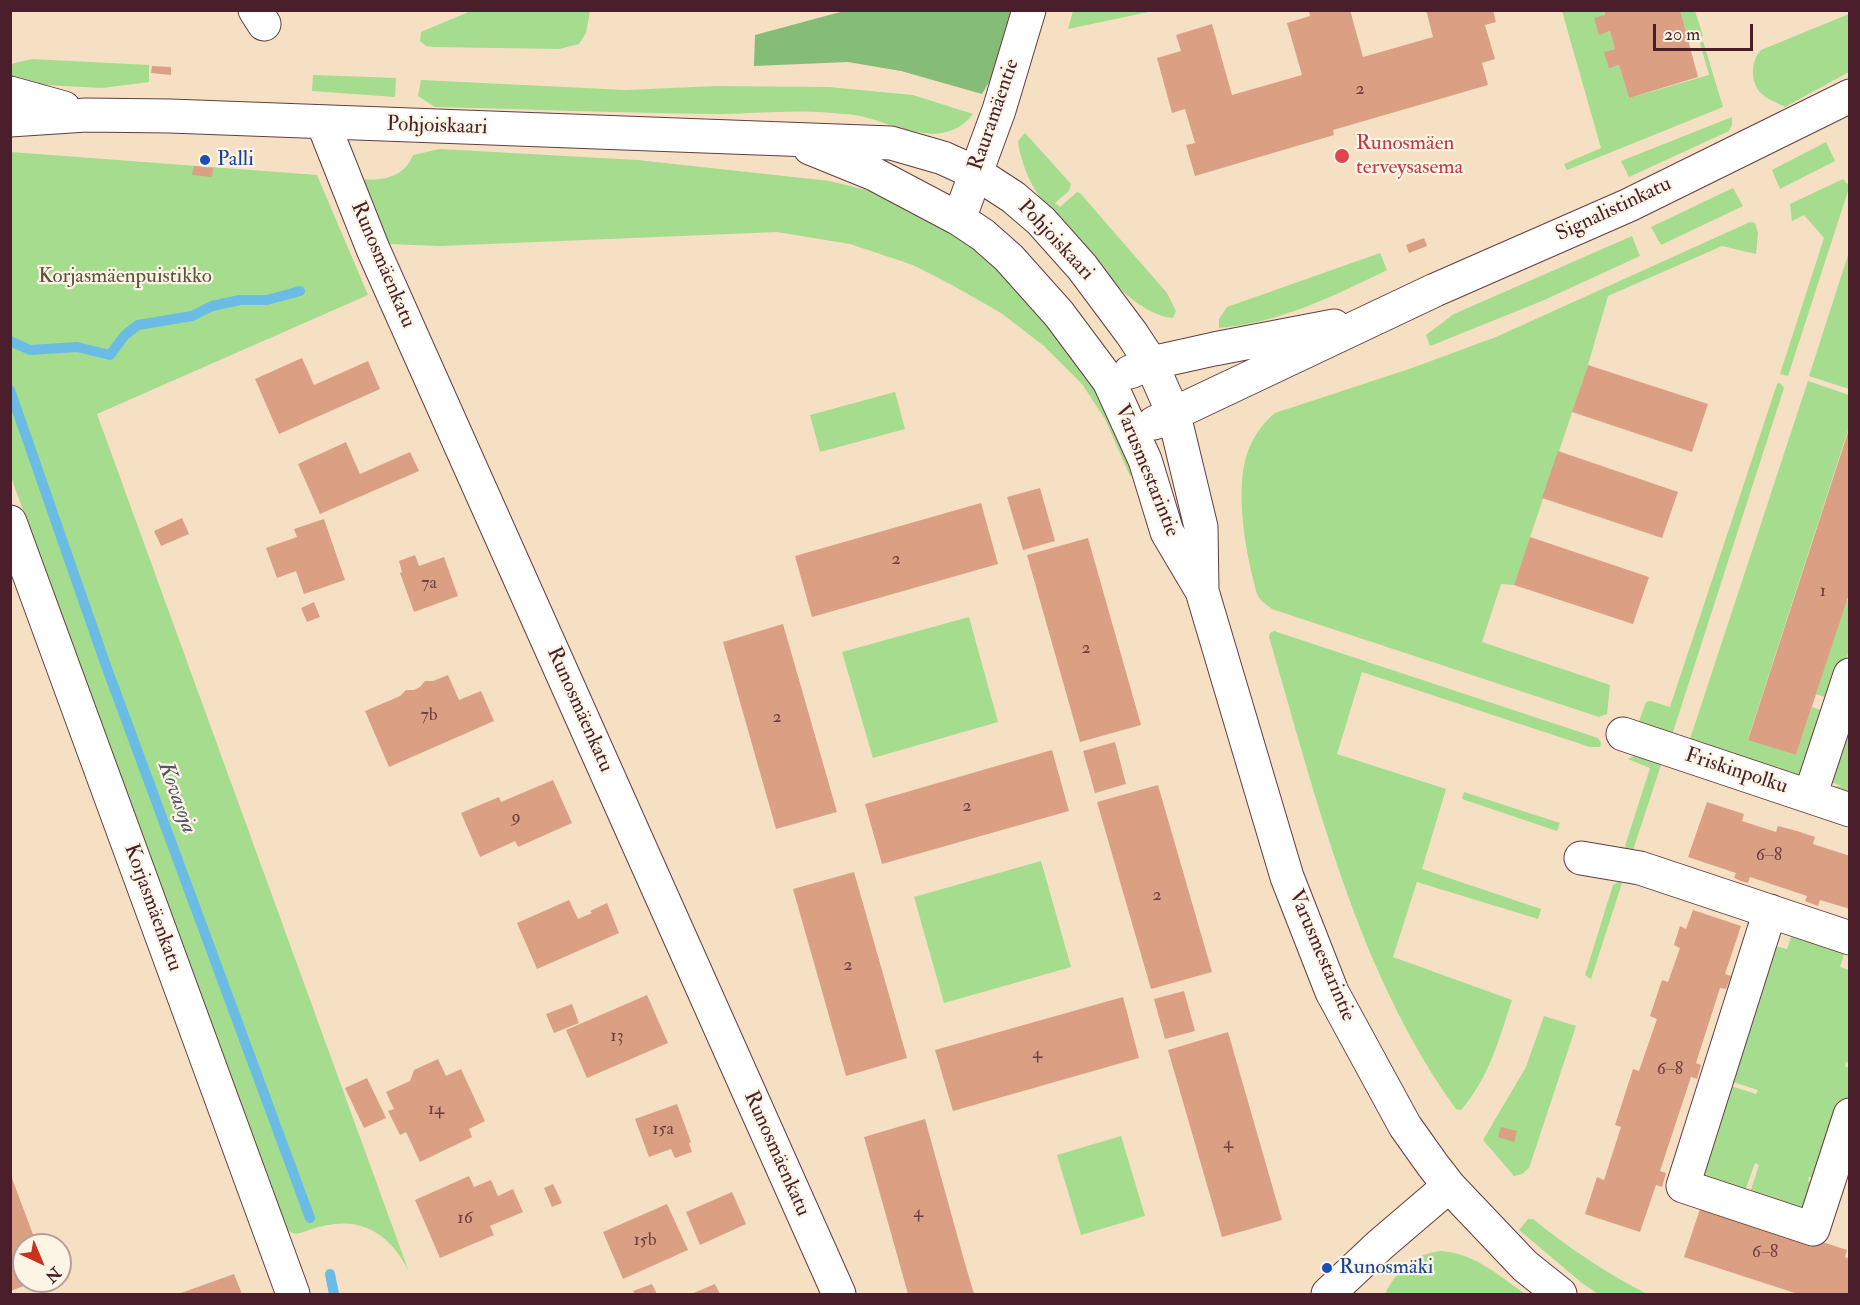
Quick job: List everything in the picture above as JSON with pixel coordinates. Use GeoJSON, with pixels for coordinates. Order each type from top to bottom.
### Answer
{"type":"FeatureCollection","features":[{"type":"Feature","properties":{"kind":"street","name":"Rauramäentie"},"geometry":{"type":"LineString","coordinates":[[959,219],[999,110],[1029,10]]}},
{"type":"Feature","properties":{"kind":"street","name":"Pohjoiskaari"},"geometry":{"type":"LineString","coordinates":[[10,93],[86,115]]}},
{"type":"Feature","properties":{"kind":"street","name":"Signalistinkatu"},"geometry":{"type":"LineString","coordinates":[[1133,431],[1174,415],[1376,318],[1629,205],[1850,96]]}},
{"type":"Feature","properties":{"kind":"street","name":"Pohjoiskaari"},"geometry":{"type":"LineString","coordinates":[[10,120],[86,115],[170,116],[891,142],[943,158],[976,173],[1013,196],[1041,221],[1106,298],[1150,363]]}},
{"type":"Feature","properties":{"kind":"street","name":"Runosmäenkatu"},"geometry":{"type":"LineString","coordinates":[[323,123],[373,249],[839,1294]]}},
{"type":"Feature","properties":{"kind":"street","name":"Pohjoiskaari"},"geometry":{"type":"LineString","coordinates":[[788,139],[874,174],[959,219],[983,236],[1009,258],[1059,314],[1109,381]]}},
{"type":"Feature","properties":{"kind":"street","name":"Signalistinkatu"},"geometry":{"type":"LineString","coordinates":[[1109,381],[1150,363],[1376,318]]}},
{"type":"Feature","properties":{"kind":"street","name":"Varusmestarintie"},"geometry":{"type":"LineString","coordinates":[[1150,363],[1174,415],[1201,527],[1202,591]]}},
{"type":"Feature","properties":{"kind":"street","name":"Varusmestarintie"},"geometry":{"type":"LineString","coordinates":[[1109,381],[1145,460],[1167,532],[1202,591],[1287,877],[1332,992],[1405,1126],[1449,1186],[1525,1266],[1560,1294]]}},
{"type":"Feature","properties":{"kind":"street","name":"Korjasmäenkatu"},"geometry":{"type":"LineString","coordinates":[[10,522],[293,1294]]}},
{"type":"Feature","properties":{"kind":"street"},"geometry":{"type":"LineString","coordinates":[[1810,796],[1850,675]]}},
{"type":"Feature","properties":{"kind":"street","name":"Friskinpolku"},"geometry":{"type":"LineString","coordinates":[[1623,734],[1850,810]]}},
{"type":"Feature","properties":{"kind":"street"},"geometry":{"type":"LineString","coordinates":[[1581,858],[1640,868],[1850,938]]}},
{"type":"Feature","properties":{"kind":"street"},"geometry":{"type":"LineString","coordinates":[[1770,911],[1683,1186],[1813,1228],[1850,1115]]}},
{"type":"Feature","properties":{"kind":"street"},"geometry":{"type":"LineString","coordinates":[[1328,1294],[1380,1245],[1449,1186]]}},
{"type":"Feature","properties":{"kind":"green space"},"geometry":{"type":"Polygon","coordinates":[[[473,10],[590,11],[586,33],[579,44],[559,49],[434,47],[426,46],[420,41],[421,32],[473,10]]]}},
{"type":"Feature","properties":{"kind":"green space"},"geometry":{"type":"Polygon","coordinates":[[[1073,10],[1153,11],[1068,29],[1073,10]]]}},
{"type":"Feature","properties":{"kind":"green space"},"geometry":{"type":"Polygon","coordinates":[[[844,11],[1011,11],[992,77],[982,94],[901,71],[848,62],[754,66],[755,35],[844,11]]]}},
{"type":"Feature","properties":{"kind":"green space"},"geometry":{"type":"Polygon","coordinates":[[[1562,11],[1604,11],[1600,34],[1610,31],[1615,49],[1605,52],[1609,67],[1619,65],[1629,98],[1709,75],[1700,43],[1703,41],[1723,107],[1567,170],[1564,164],[1601,148],[1562,11]]]}},
{"type":"Feature","properties":{"kind":"green space"},"geometry":{"type":"Polygon","coordinates":[[[1680,11],[1695,11],[1703,36],[1688,40],[1680,11]]]}},
{"type":"Feature","properties":{"kind":"green space"},"geometry":{"type":"Polygon","coordinates":[[[1849,14],[1849,72],[1785,107],[1759,91],[1754,79],[1753,66],[1761,50],[1849,14]]]}},
{"type":"Feature","properties":{"kind":"green space"},"geometry":{"type":"Polygon","coordinates":[[[32,59],[149,65],[149,82],[102,88],[11,81],[11,64],[32,59]]]}},
{"type":"Feature","properties":{"kind":"green space"},"geometry":{"type":"Polygon","coordinates":[[[313,75],[396,78],[395,97],[312,91],[313,75]]]}},
{"type":"Feature","properties":{"kind":"green space"},"geometry":{"type":"Polygon","coordinates":[[[421,80],[626,90],[716,86],[829,87],[913,95],[973,114],[962,125],[936,134],[907,130],[856,115],[817,112],[714,114],[435,107],[418,96],[421,80]]]}},
{"type":"Feature","properties":{"kind":"green space"},"geometry":{"type":"Polygon","coordinates":[[[1732,117],[1729,131],[1629,177],[1621,161],[1732,117]]]}},
{"type":"Feature","properties":{"kind":"green space"},"geometry":{"type":"Polygon","coordinates":[[[1025,133],[1071,184],[1069,191],[1055,203],[1060,207],[1077,192],[1080,193],[1167,293],[1176,311],[1173,318],[1159,315],[1145,308],[1118,287],[1048,208],[1034,188],[1022,159],[1018,141],[1025,133]]]}},
{"type":"Feature","properties":{"kind":"green space"},"geometry":{"type":"Polygon","coordinates":[[[1826,142],[1835,161],[1780,189],[1772,170],[1826,142]]]}},
{"type":"Feature","properties":{"kind":"green space"},"geometry":{"type":"Polygon","coordinates":[[[440,149],[637,160],[830,181],[901,199],[963,237],[1008,276],[1091,379],[1138,473],[1130,476],[1105,419],[1082,384],[1044,346],[1001,313],[952,285],[913,265],[850,244],[777,232],[440,246],[389,244],[359,179],[391,176],[404,169],[413,155],[440,149]]]}},
{"type":"Feature","properties":{"kind":"green space","name":"Korjasmäenpuistikko"},"geometry":{"type":"Polygon","coordinates":[[[11,152],[317,175],[368,295],[97,414],[409,1272],[394,1248],[385,1239],[363,1227],[337,1224],[296,1234],[285,1227],[11,477],[11,152]]]}},
{"type":"Feature","properties":{"kind":"green space"},"geometry":{"type":"Polygon","coordinates":[[[1843,179],[1849,186],[1848,191],[1788,376],[1780,374],[1824,238],[1804,215],[1792,221],[1790,204],[1843,179]]]}},
{"type":"Feature","properties":{"kind":"green space"},"geometry":{"type":"Polygon","coordinates":[[[1733,188],[1743,206],[1661,245],[1651,227],[1733,188]]]}},
{"type":"Feature","properties":{"kind":"green space"},"geometry":{"type":"Polygon","coordinates":[[[1750,222],[1755,223],[1758,233],[1756,254],[1722,246],[1608,296],[1588,365],[1514,585],[1501,584],[1482,642],[1610,685],[1607,714],[1599,717],[1272,609],[1259,598],[1246,548],[1242,512],[1242,476],[1252,441],[1275,413],[1412,368],[1496,337],[1750,222]]]}},
{"type":"Feature","properties":{"kind":"green space"},"geometry":{"type":"Polygon","coordinates":[[[1632,236],[1640,256],[1542,301],[1430,346],[1426,335],[1454,314],[1632,236]]]}},
{"type":"Feature","properties":{"kind":"green space"},"geometry":{"type":"Polygon","coordinates":[[[1849,252],[1849,389],[1809,376],[1849,252]]]}},
{"type":"Feature","properties":{"kind":"green space"},"geometry":{"type":"Polygon","coordinates":[[[1380,253],[1387,270],[1347,289],[1285,314],[1219,328],[1219,319],[1227,307],[1380,253]]]}},
{"type":"Feature","properties":{"kind":"green space"},"geometry":{"type":"Polygon","coordinates":[[[1808,381],[1849,395],[1849,427],[1748,739],[1796,755],[1812,707],[1827,712],[1801,781],[1689,742],[1808,381]]]}},
{"type":"Feature","properties":{"kind":"green space"},"geometry":{"type":"Polygon","coordinates":[[[1780,383],[1784,388],[1673,732],[1665,737],[1638,724],[1646,702],[1651,701],[1670,707],[1777,384],[1780,383]]]}},
{"type":"Feature","properties":{"kind":"green space"},"geometry":{"type":"Polygon","coordinates":[[[895,392],[905,429],[820,452],[810,415],[895,392]]]}},
{"type":"Feature","properties":{"kind":"green space"},"geometry":{"type":"Polygon","coordinates":[[[1846,600],[1849,601],[1849,650],[1835,696],[1830,699],[1816,694],[1846,600]]]}},
{"type":"Feature","properties":{"kind":"green space"},"geometry":{"type":"Polygon","coordinates":[[[969,617],[998,722],[873,758],[842,652],[969,617]]]}},
{"type":"Feature","properties":{"kind":"green space"},"geometry":{"type":"Polygon","coordinates":[[[1274,631],[1598,738],[1601,743],[1600,747],[1590,747],[1362,672],[1337,754],[1446,789],[1422,869],[1541,909],[1538,919],[1417,882],[1393,957],[1512,1000],[1498,1044],[1486,1071],[1471,1098],[1461,1110],[1456,1109],[1421,1056],[1366,942],[1343,882],[1304,759],[1269,637],[1274,631]]]}},
{"type":"Feature","properties":{"kind":"green space"},"geometry":{"type":"Polygon","coordinates":[[[1849,704],[1849,798],[1828,786],[1842,786],[1825,780],[1849,704]]]}},
{"type":"Feature","properties":{"kind":"green space"},"geometry":{"type":"Polygon","coordinates":[[[1641,752],[1660,761],[1661,765],[1632,853],[1625,846],[1650,768],[1628,759],[1641,752]]]}},
{"type":"Feature","properties":{"kind":"green space"},"geometry":{"type":"Polygon","coordinates":[[[1464,792],[1560,823],[1557,831],[1462,799],[1464,792]]]}},
{"type":"Feature","properties":{"kind":"green space"},"geometry":{"type":"Polygon","coordinates":[[[1041,861],[1071,967],[944,1003],[914,897],[1041,861]]]}},
{"type":"Feature","properties":{"kind":"green space"},"geometry":{"type":"Polygon","coordinates":[[[1618,882],[1622,883],[1591,979],[1585,975],[1613,885],[1618,882]]]}},
{"type":"Feature","properties":{"kind":"green space"},"geometry":{"type":"Polygon","coordinates":[[[1794,928],[1847,945],[1840,967],[1849,970],[1849,1063],[1846,1062],[1845,1066],[1849,1068],[1849,1097],[1823,1179],[1809,1177],[1808,1181],[1821,1186],[1811,1215],[1749,1196],[1759,1165],[1755,1163],[1744,1194],[1701,1179],[1728,1085],[1756,1094],[1758,1090],[1730,1081],[1775,946],[1787,949],[1794,928]]]}},
{"type":"Feature","properties":{"kind":"green space"},"geometry":{"type":"Polygon","coordinates":[[[1544,1016],[1576,1026],[1529,1168],[1522,1174],[1514,1176],[1483,1140],[1526,1067],[1544,1016]]]}},
{"type":"Feature","properties":{"kind":"green space"},"geometry":{"type":"Polygon","coordinates":[[[1121,1136],[1145,1216],[1081,1235],[1057,1155],[1121,1136]]]}},
{"type":"Feature","properties":{"kind":"green space"},"geometry":{"type":"Polygon","coordinates":[[[1528,1219],[1533,1219],[1588,1260],[1647,1294],[1598,1294],[1519,1230],[1528,1219]]]}},
{"type":"Feature","properties":{"kind":"green space"},"geometry":{"type":"Polygon","coordinates":[[[1440,1251],[1452,1252],[1474,1260],[1525,1294],[1385,1294],[1406,1265],[1421,1256],[1440,1251]]]}},
{"type":"Feature","properties":{"kind":"building"},"geometry":{"type":"Polygon","coordinates":[[[1309,10],[1350,10],[1363,57],[1433,37],[1426,10],[1493,10],[1496,22],[1485,25],[1495,59],[1482,63],[1488,85],[1333,130],[1334,135],[1195,176],[1186,145],[1195,143],[1185,109],[1172,113],[1157,58],[1181,51],[1176,35],[1212,24],[1232,95],[1302,75],[1287,23],[1310,16],[1309,10]]]}},
{"type":"Feature","properties":{"kind":"building"},"geometry":{"type":"Polygon","coordinates":[[[1604,10],[1680,10],[1698,77],[1629,98],[1619,65],[1609,68],[1604,52],[1615,49],[1610,31],[1599,35],[1594,18],[1605,15],[1604,10]]]}},
{"type":"Feature","properties":{"kind":"building"},"geometry":{"type":"Polygon","coordinates":[[[152,66],[171,67],[171,75],[151,73],[152,66]]]}},
{"type":"Feature","properties":{"kind":"building"},"geometry":{"type":"Polygon","coordinates":[[[194,166],[213,168],[212,177],[192,175],[194,166]]]}},
{"type":"Feature","properties":{"kind":"building"},"geometry":{"type":"Polygon","coordinates":[[[1424,238],[1427,246],[1409,253],[1406,245],[1424,238]]]}},
{"type":"Feature","properties":{"kind":"building"},"geometry":{"type":"Polygon","coordinates":[[[302,358],[314,385],[368,361],[380,389],[279,434],[255,379],[302,358]]]}},
{"type":"Feature","properties":{"kind":"building"},"geometry":{"type":"Polygon","coordinates":[[[1588,365],[1708,404],[1692,452],[1572,412],[1588,365]]]}},
{"type":"Feature","properties":{"kind":"building"},"geometry":{"type":"Polygon","coordinates":[[[1849,429],[1850,591],[1796,755],[1748,740],[1849,429]]]}},
{"type":"Feature","properties":{"kind":"building"},"geometry":{"type":"Polygon","coordinates":[[[346,442],[360,474],[410,452],[419,471],[320,514],[298,464],[346,442]]]}},
{"type":"Feature","properties":{"kind":"building"},"geometry":{"type":"Polygon","coordinates":[[[1558,451],[1678,492],[1662,538],[1542,498],[1558,451]]]}},
{"type":"Feature","properties":{"kind":"building"},"geometry":{"type":"Polygon","coordinates":[[[1040,488],[1055,541],[1023,550],[1007,497],[1040,488]]]}},
{"type":"Feature","properties":{"kind":"building"},"geometry":{"type":"Polygon","coordinates":[[[981,503],[998,564],[812,617],[795,556],[981,503]]]}},
{"type":"Feature","properties":{"kind":"building"},"geometry":{"type":"Polygon","coordinates":[[[182,518],[189,534],[161,546],[154,531],[182,518]]]}},
{"type":"Feature","properties":{"kind":"building"},"geometry":{"type":"Polygon","coordinates":[[[324,519],[345,580],[304,594],[296,571],[277,578],[266,548],[297,537],[294,529],[324,519]]]}},
{"type":"Feature","properties":{"kind":"building"},"geometry":{"type":"Polygon","coordinates":[[[1530,537],[1649,577],[1633,624],[1514,585],[1530,537]]]}},
{"type":"Feature","properties":{"kind":"building"},"geometry":{"type":"Polygon","coordinates":[[[1088,538],[1141,725],[1080,742],[1027,555],[1088,538]]]}},
{"type":"Feature","properties":{"kind":"building"},"geometry":{"type":"Polygon","coordinates":[[[415,555],[419,566],[444,557],[458,596],[414,612],[400,573],[402,572],[399,561],[415,555]]]}},
{"type":"Feature","properties":{"kind":"building"},"geometry":{"type":"Polygon","coordinates":[[[314,602],[320,617],[307,622],[301,608],[314,602]]]}},
{"type":"Feature","properties":{"kind":"building"},"geometry":{"type":"Polygon","coordinates":[[[783,624],[837,812],[776,829],[723,642],[783,624]]]}},
{"type":"Feature","properties":{"kind":"building"},"geometry":{"type":"Polygon","coordinates":[[[448,675],[459,700],[481,691],[494,721],[389,767],[365,711],[400,696],[406,690],[420,687],[425,681],[433,681],[448,675]]]}},
{"type":"Feature","properties":{"kind":"building"},"geometry":{"type":"Polygon","coordinates":[[[1115,742],[1126,784],[1095,793],[1083,751],[1115,742]]]}},
{"type":"Feature","properties":{"kind":"building"},"geometry":{"type":"Polygon","coordinates":[[[1052,750],[1069,811],[882,864],[865,804],[1052,750]]]}},
{"type":"Feature","properties":{"kind":"building"},"geometry":{"type":"Polygon","coordinates":[[[553,780],[572,823],[518,847],[515,841],[480,857],[461,813],[499,797],[501,802],[553,780]]]}},
{"type":"Feature","properties":{"kind":"building"},"geometry":{"type":"Polygon","coordinates":[[[1158,785],[1212,972],[1151,989],[1097,802],[1158,785]]]}},
{"type":"Feature","properties":{"kind":"building"},"geometry":{"type":"Polygon","coordinates":[[[1707,802],[1744,814],[1742,821],[1776,832],[1778,826],[1815,837],[1813,844],[1850,856],[1850,909],[1820,900],[1818,906],[1805,901],[1807,896],[1750,877],[1748,883],[1741,881],[1734,878],[1736,873],[1688,857],[1707,802]]]}},
{"type":"Feature","properties":{"kind":"building"},"geometry":{"type":"Polygon","coordinates":[[[854,872],[907,1058],[846,1076],[793,889],[854,872]]]}},
{"type":"Feature","properties":{"kind":"building"},"geometry":{"type":"Polygon","coordinates":[[[569,900],[578,919],[607,903],[619,933],[537,969],[517,923],[569,900]]]}},
{"type":"Feature","properties":{"kind":"building"},"geometry":{"type":"Polygon","coordinates":[[[1693,910],[1741,926],[1725,974],[1731,976],[1726,989],[1720,988],[1696,1063],[1701,1065],[1697,1079],[1691,1077],[1660,1171],[1666,1173],[1662,1187],[1656,1185],[1640,1232],[1585,1214],[1597,1177],[1604,1180],[1621,1127],[1615,1125],[1633,1069],[1639,1071],[1657,1019],[1650,1016],[1662,980],[1668,982],[1680,948],[1674,945],[1680,926],[1686,929],[1693,910]]]}},
{"type":"Feature","properties":{"kind":"building"},"geometry":{"type":"Polygon","coordinates":[[[1184,991],[1195,1031],[1165,1039],[1154,999],[1184,991]]]}},
{"type":"Feature","properties":{"kind":"building"},"geometry":{"type":"Polygon","coordinates":[[[647,995],[668,1043],[587,1078],[566,1030],[647,995]]]}},
{"type":"Feature","properties":{"kind":"building"},"geometry":{"type":"Polygon","coordinates":[[[1123,997],[1139,1058],[953,1111],[935,1050],[1123,997]]]}},
{"type":"Feature","properties":{"kind":"building"},"geometry":{"type":"Polygon","coordinates":[[[572,1004],[579,1023],[554,1033],[546,1014],[572,1004]]]}},
{"type":"Feature","properties":{"kind":"building"},"geometry":{"type":"Polygon","coordinates":[[[1228,1032],[1282,1220],[1222,1237],[1168,1050],[1228,1032]]]}},
{"type":"Feature","properties":{"kind":"building"},"geometry":{"type":"Polygon","coordinates":[[[438,1059],[446,1076],[461,1069],[485,1121],[469,1129],[472,1137],[420,1162],[406,1132],[400,1135],[388,1111],[394,1109],[386,1092],[410,1081],[414,1070],[438,1059]]]}},
{"type":"Feature","properties":{"kind":"building"},"geometry":{"type":"Polygon","coordinates":[[[367,1078],[386,1118],[364,1128],[345,1088],[367,1078]]]}},
{"type":"Feature","properties":{"kind":"building"},"geometry":{"type":"Polygon","coordinates":[[[677,1104],[691,1142],[689,1143],[692,1152],[675,1158],[671,1149],[649,1157],[635,1119],[677,1104]]]}},
{"type":"Feature","properties":{"kind":"building"},"geometry":{"type":"Polygon","coordinates":[[[925,1119],[974,1294],[908,1294],[864,1137],[925,1119]]]}},
{"type":"Feature","properties":{"kind":"building"},"geometry":{"type":"Polygon","coordinates":[[[1501,1127],[1517,1131],[1514,1142],[1498,1137],[1501,1127]]]}},
{"type":"Feature","properties":{"kind":"building"},"geometry":{"type":"Polygon","coordinates":[[[10,1173],[32,1233],[12,1233],[12,1290],[10,1291],[10,1173]]]}},
{"type":"Feature","properties":{"kind":"building"},"geometry":{"type":"Polygon","coordinates":[[[469,1176],[474,1187],[491,1180],[498,1196],[513,1189],[523,1212],[490,1226],[494,1235],[440,1258],[415,1200],[469,1176]]]}},
{"type":"Feature","properties":{"kind":"building"},"geometry":{"type":"Polygon","coordinates":[[[553,1184],[562,1203],[552,1207],[544,1188],[553,1184]]]}},
{"type":"Feature","properties":{"kind":"building"},"geometry":{"type":"Polygon","coordinates":[[[732,1192],[746,1224],[700,1245],[686,1212],[732,1192]]]}},
{"type":"Feature","properties":{"kind":"building"},"geometry":{"type":"Polygon","coordinates":[[[667,1204],[688,1250],[623,1279],[603,1232],[667,1204]]]}},
{"type":"Feature","properties":{"kind":"building"},"geometry":{"type":"Polygon","coordinates":[[[1700,1209],[1719,1216],[1721,1209],[1847,1250],[1845,1257],[1850,1259],[1850,1294],[1798,1294],[1684,1257],[1700,1209]]]}},
{"type":"Feature","properties":{"kind":"building"},"geometry":{"type":"Polygon","coordinates":[[[234,1274],[242,1294],[178,1294],[234,1274]]]}},
{"type":"Feature","properties":{"kind":"building"},"geometry":{"type":"Polygon","coordinates":[[[652,1284],[657,1294],[635,1294],[633,1291],[652,1284]]]}},
{"type":"Feature","properties":{"kind":"building"},"geometry":{"type":"Polygon","coordinates":[[[715,1284],[720,1294],[691,1294],[715,1284]]]}},
{"type":"Feature","properties":{"kind":"waterway"},"geometry":{"type":"LineString","coordinates":[[10,341],[30,350],[77,347],[110,355],[125,335],[138,325],[192,316],[212,306],[240,300],[267,300],[300,291]]}},
{"type":"Feature","properties":{"kind":"waterway","name":"Kovasoja"},"geometry":{"type":"LineString","coordinates":[[10,390],[105,663],[310,1218]]}},
{"type":"Feature","properties":{"kind":"waterway"},"geometry":{"type":"LineString","coordinates":[[330,1274],[334,1294]]}},
{"type":"Feature","properties":{"kind":"place","name":"Runosmäen terveysasema"},"geometry":{"type":"Point","coordinates":[1342,156]}},
{"type":"Feature","properties":{"kind":"place","name":"Palli"},"geometry":{"type":"Point","coordinates":[205,160]}},
{"type":"Feature","properties":{"kind":"place","name":"Runosmäki"},"geometry":{"type":"Point","coordinates":[1327,1268]}}]}
